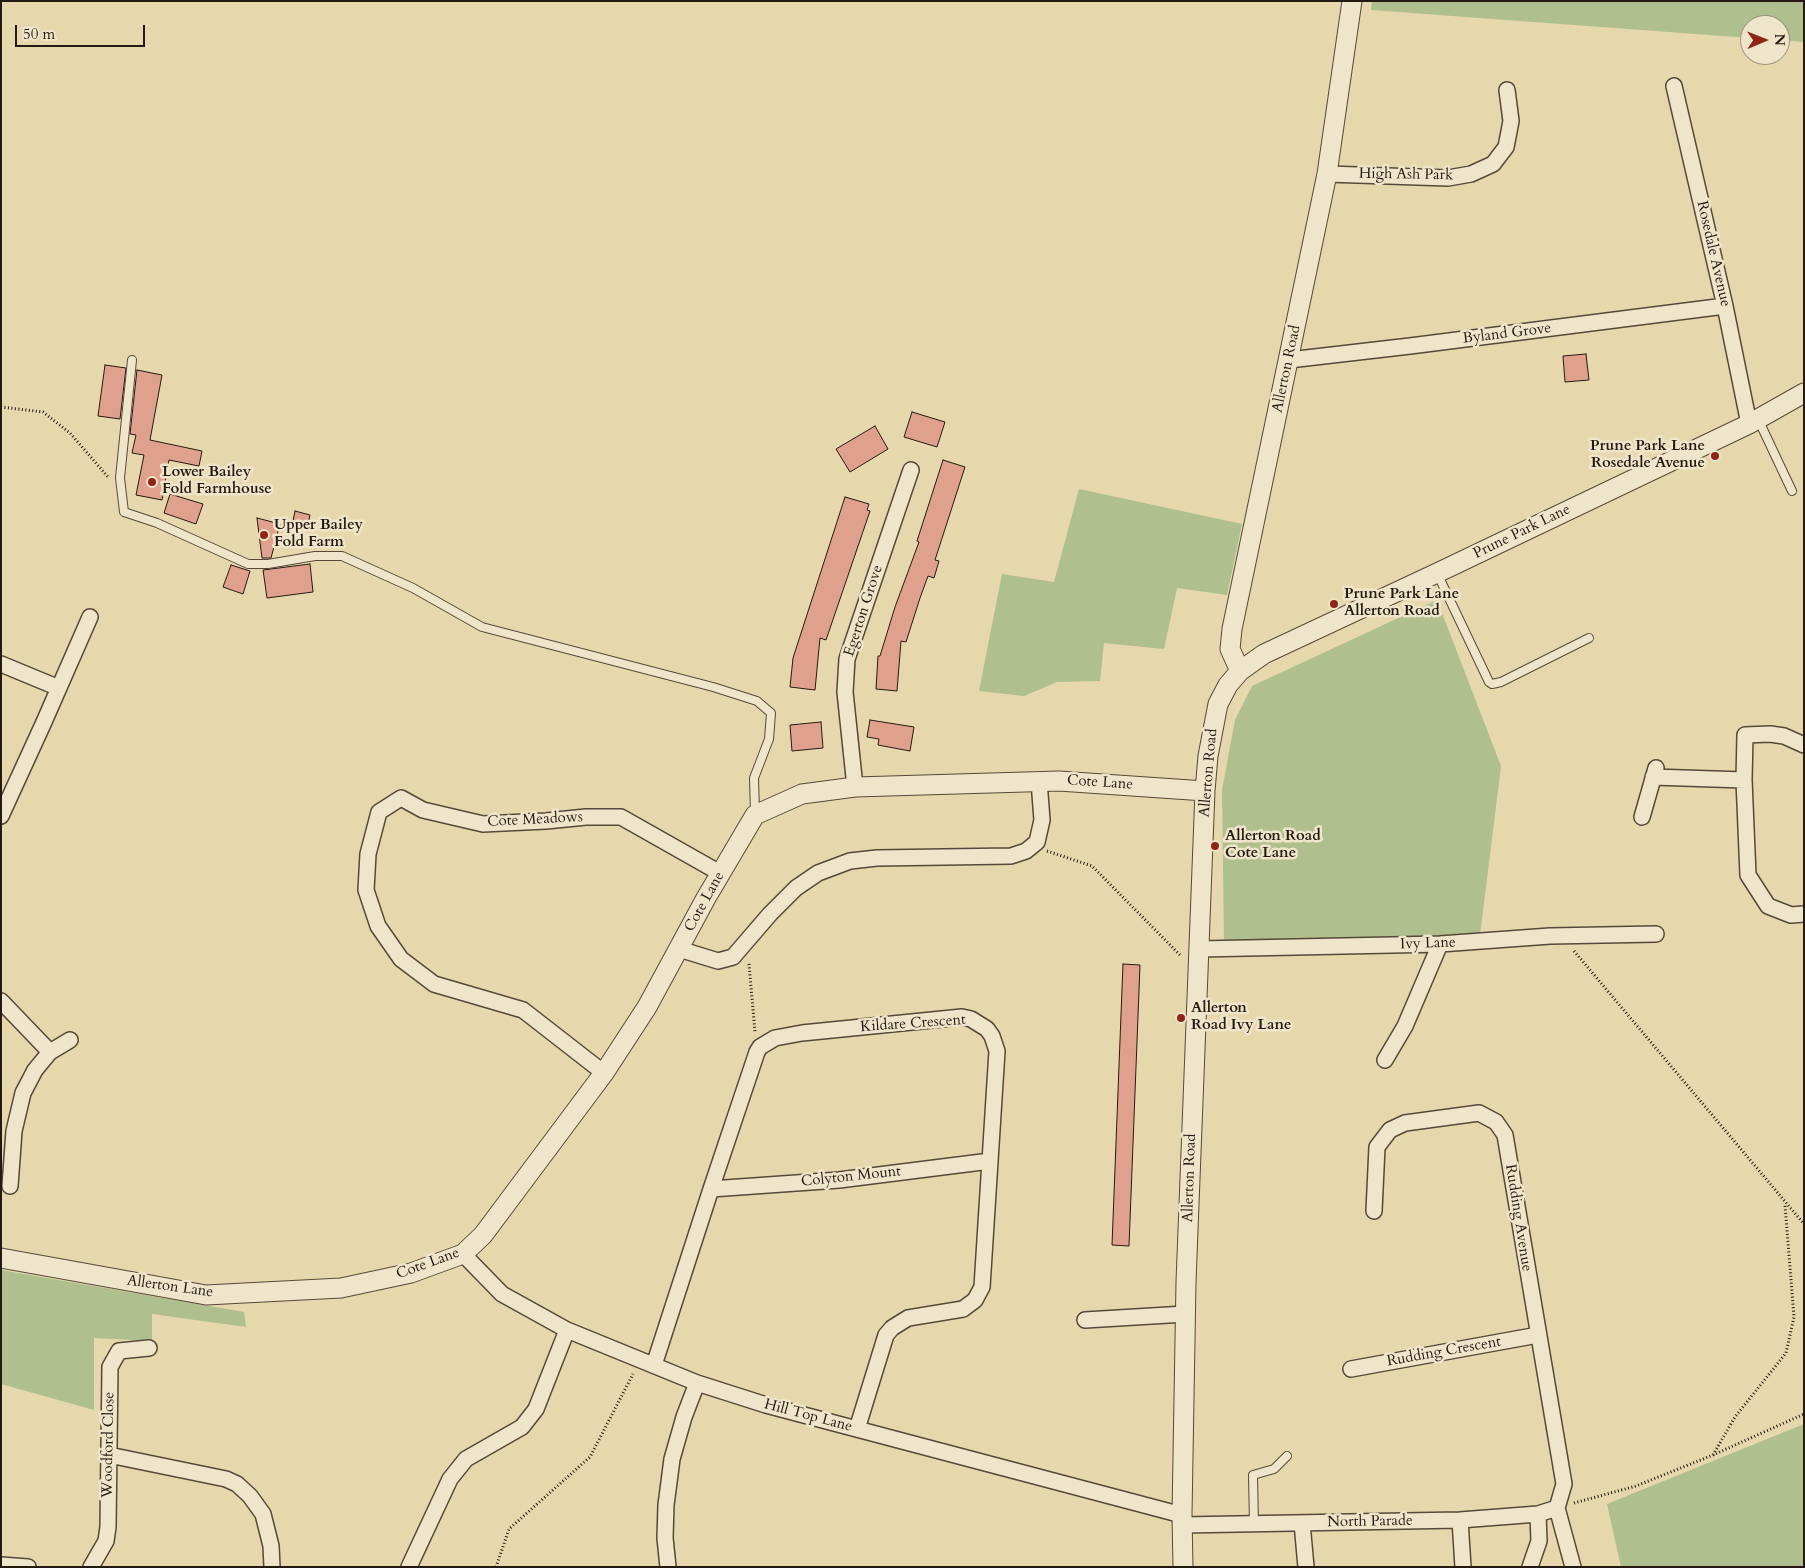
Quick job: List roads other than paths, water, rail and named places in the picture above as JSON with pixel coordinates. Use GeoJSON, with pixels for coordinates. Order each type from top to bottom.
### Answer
{"type":"FeatureCollection","features":[{"type":"Feature","properties":{"kind":"street","name":"Allerton Road"},"geometry":{"type":"LineString","coordinates":[[1183,1567],[1185,1314],[1208,756],[1218,704],[1228,685],[1240,671],[1230,649],[1232,629],[1327,174],[1352,1]]}},
{"type":"Feature","properties":{"kind":"street","name":"Rosedale Avenue"},"geometry":{"type":"LineString","coordinates":[[1674,86],[1753,421]]}},
{"type":"Feature","properties":{"kind":"street","name":"High Ash Park"},"geometry":{"type":"LineString","coordinates":[[1327,174],[1448,178],[1471,174],[1493,164],[1506,147],[1511,121],[1507,90]]}},
{"type":"Feature","properties":{"kind":"street","name":"Byland Grove"},"geometry":{"type":"LineString","coordinates":[[1289,360],[1725,306]]}},
{"type":"Feature","properties":{"kind":"street","name":"Prune Park Lane"},"geometry":{"type":"LineString","coordinates":[[1240,671],[1264,654],[1753,421],[1804,393]]}},
{"type":"Feature","properties":{"kind":"street","name":"Egerton Grove"},"geometry":{"type":"LineString","coordinates":[[855,787],[844,692],[847,660],[911,470]]}},
{"type":"Feature","properties":{"kind":"street"},"geometry":{"type":"LineString","coordinates":[[1,816],[90,617]]}},
{"type":"Feature","properties":{"kind":"street"},"geometry":{"type":"LineString","coordinates":[[1,664],[59,688]]}},
{"type":"Feature","properties":{"kind":"street"},"geometry":{"type":"LineString","coordinates":[[1804,745],[1784,736],[1770,734],[1745,735],[1744,780],[1748,874],[1768,906],[1791,915],[1804,914]]}},
{"type":"Feature","properties":{"kind":"street"},"geometry":{"type":"LineString","coordinates":[[1642,817],[1654,772],[1744,780]]}},
{"type":"Feature","properties":{"kind":"street"},"geometry":{"type":"LineString","coordinates":[[679,948],[718,961],[733,957],[770,914],[796,888],[818,873],[850,861],[877,858],[1011,856],[1026,851],[1037,842],[1042,820],[1039,781]]}},
{"type":"Feature","properties":{"kind":"street","name":"Cote Lane"},"geometry":{"type":"LineString","coordinates":[[341,1288],[411,1273],[463,1254],[483,1235],[604,1073],[647,1007],[720,873],[755,815],[802,794],[855,787],[1059,781],[1206,791]]}},
{"type":"Feature","properties":{"kind":"street","name":"Cote Meadows"},"geometry":{"type":"LineString","coordinates":[[604,1073],[523,1010],[434,984],[401,959],[378,926],[366,890],[368,854],[379,812],[401,798],[422,810],[483,824],[586,817],[621,817],[720,873]]}},
{"type":"Feature","properties":{"kind":"street","name":"Ivy Lane"},"geometry":{"type":"LineString","coordinates":[[1199,949],[1440,944],[1561,935],[1656,934]]}},
{"type":"Feature","properties":{"kind":"street"},"geometry":{"type":"LineString","coordinates":[[1385,1060],[1405,1026],[1440,944]]}},
{"type":"Feature","properties":{"kind":"street"},"geometry":{"type":"LineString","coordinates":[[1,1001],[50,1052]]}},
{"type":"Feature","properties":{"kind":"street","name":"Kildare Crescent"},"geometry":{"type":"LineString","coordinates":[[711,1189],[757,1052],[770,1040],[802,1033],[962,1017],[980,1023],[992,1036],[997,1051],[984,1280],[975,1300],[963,1309],[908,1318],[892,1328],[886,1335],[856,1430]]}},
{"type":"Feature","properties":{"kind":"street"},"geometry":{"type":"LineString","coordinates":[[10,1186],[14,1132],[22,1093],[35,1070],[50,1052],[70,1040]]}},
{"type":"Feature","properties":{"kind":"street","name":"Rudding Avenue"},"geometry":{"type":"LineString","coordinates":[[1374,1212],[1377,1147],[1390,1130],[1405,1124],[1479,1113],[1496,1122],[1505,1135],[1564,1484],[1557,1508]]}},
{"type":"Feature","properties":{"kind":"street","name":"Colyton Mount"},"geometry":{"type":"LineString","coordinates":[[711,1189],[839,1180],[990,1161]]}},
{"type":"Feature","properties":{"kind":"street"},"geometry":{"type":"LineString","coordinates":[[647,1362],[711,1189]]}},
{"type":"Feature","properties":{"kind":"street","name":"Hill Top Lane"},"geometry":{"type":"LineString","coordinates":[[463,1254],[502,1294],[567,1330],[697,1383],[766,1405],[1182,1520]]}},
{"type":"Feature","properties":{"kind":"street","name":"Allerton Lane"},"geometry":{"type":"LineString","coordinates":[[1,1258],[206,1295],[341,1288]]}},
{"type":"Feature","properties":{"kind":"street"},"geometry":{"type":"LineString","coordinates":[[1086,1320],[1185,1314]]}},
{"type":"Feature","properties":{"kind":"street"},"geometry":{"type":"LineString","coordinates":[[410,1567],[450,1479],[466,1459],[522,1427],[536,1409],[567,1330]]}},
{"type":"Feature","properties":{"kind":"street","name":"Rudding Crescent"},"geometry":{"type":"LineString","coordinates":[[1351,1369],[1538,1335]]}},
{"type":"Feature","properties":{"kind":"street","name":"Woodford Close"},"geometry":{"type":"LineString","coordinates":[[91,1567],[106,1541],[108,1527],[110,1367],[118,1351],[149,1348]]}},
{"type":"Feature","properties":{"kind":"street"},"geometry":{"type":"LineString","coordinates":[[668,1567],[665,1538],[666,1504],[672,1459],[684,1417],[697,1383]]}},
{"type":"Feature","properties":{"kind":"street"},"geometry":{"type":"LineString","coordinates":[[109,1454],[226,1479],[237,1484],[250,1496],[263,1514],[270,1546],[272,1567]]}},
{"type":"Feature","properties":{"kind":"street"},"geometry":{"type":"LineString","coordinates":[[1557,1508],[1573,1567]]}},
{"type":"Feature","properties":{"kind":"street","name":"North Parade"},"geometry":{"type":"LineString","coordinates":[[1182,1520],[1254,1524],[1460,1520],[1538,1514],[1557,1508]]}},
{"type":"Feature","properties":{"kind":"street"},"geometry":{"type":"LineString","coordinates":[[1530,1567],[1540,1541],[1538,1514]]}},
{"type":"Feature","properties":{"kind":"street"},"geometry":{"type":"LineString","coordinates":[[1460,1520],[1463,1567]]}},
{"type":"Feature","properties":{"kind":"street"},"geometry":{"type":"LineString","coordinates":[[1302,1523],[1306,1567]]}},
{"type":"Feature","properties":{"kind":"street"},"geometry":{"type":"LineString","coordinates":[[1,1565],[28,1567]]}},
{"type":"Feature","properties":{"kind":"lane"},"geometry":{"type":"LineString","coordinates":[[132,360],[120,478],[124,512],[157,523],[248,564],[268,564],[315,556],[342,556],[413,588],[482,627],[713,687],[757,701],[771,713],[770,739],[754,778],[755,815]]}},
{"type":"Feature","properties":{"kind":"lane"},"geometry":{"type":"LineString","coordinates":[[1753,421],[1792,490]]}},
{"type":"Feature","properties":{"kind":"lane"},"geometry":{"type":"LineString","coordinates":[[1437,573],[1489,682],[1492,684],[1501,682],[1589,638]]}},
{"type":"Feature","properties":{"kind":"lane"},"geometry":{"type":"LineString","coordinates":[[1254,1524],[1253,1475],[1274,1469],[1287,1456]]}},
{"type":"Feature","properties":{"kind":"place","name":"Prune Park Lane Rosedale Avenue"},"geometry":{"type":"Point","coordinates":[1715,456]}},
{"type":"Feature","properties":{"kind":"place","name":"Lower Bailey Fold Farmhouse"},"geometry":{"type":"Point","coordinates":[152,482]}},
{"type":"Feature","properties":{"kind":"place","name":"Upper Bailey Fold Farm"},"geometry":{"type":"Point","coordinates":[264,535]}},
{"type":"Feature","properties":{"kind":"place","name":"Prune Park Lane Allerton Road"},"geometry":{"type":"Point","coordinates":[1334,604]}},
{"type":"Feature","properties":{"kind":"place","name":"Allerton Road Cote Lane"},"geometry":{"type":"Point","coordinates":[1215,846]}},
{"type":"Feature","properties":{"kind":"place","name":"Allerton Road Ivy Lane"},"geometry":{"type":"Point","coordinates":[1181,1018]}}]}
